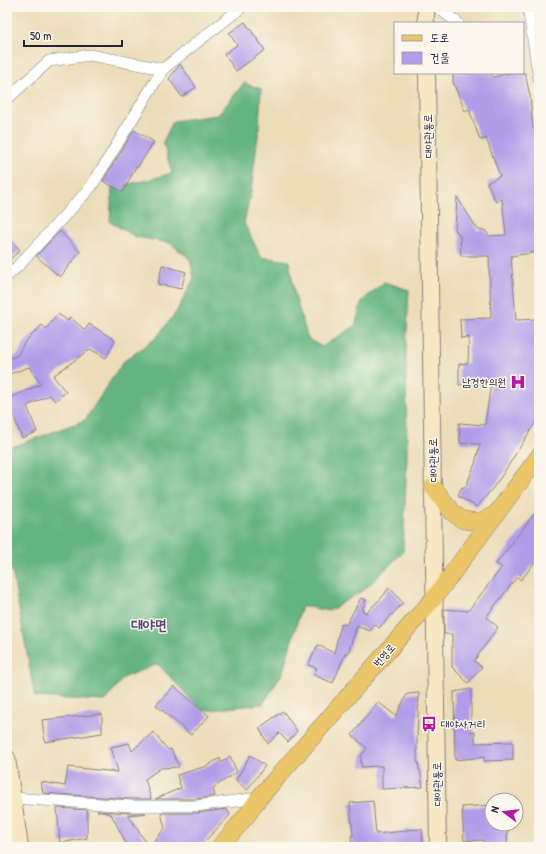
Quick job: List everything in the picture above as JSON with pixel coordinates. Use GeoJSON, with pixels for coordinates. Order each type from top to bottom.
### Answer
{"type":"FeatureCollection","features":[{"type":"Feature","properties":{"kind":"main road"},"geometry":{"type":"LineString","coordinates":[[426,7],[426,22]]}},
{"type":"Feature","properties":{"kind":"main road","name":"대야관통로"},"geometry":{"type":"LineString","coordinates":[[427,74],[438,847]]}},
{"type":"Feature","properties":{"kind":"main road","name":"번영로"},"geometry":{"type":"LineString","coordinates":[[220,847],[259,798],[434,598],[539,456]]}},
{"type":"Feature","properties":{"kind":"main road"},"geometry":{"type":"LineString","coordinates":[[433,487],[453,513],[463,520],[480,522],[496,514]]}},
{"type":"Feature","properties":{"kind":"main road"},"geometry":{"type":"LineString","coordinates":[[7,758],[10,798],[20,847]]}},
{"type":"Feature","properties":{"kind":"street"},"geometry":{"type":"LineString","coordinates":[[7,276],[91,187],[163,69],[242,7]]}},
{"type":"Feature","properties":{"kind":"street"},"geometry":{"type":"LineString","coordinates":[[436,7],[457,22]]}},
{"type":"Feature","properties":{"kind":"street"},"geometry":{"type":"LineString","coordinates":[[528,7],[528,45],[539,79]]}},
{"type":"Feature","properties":{"kind":"street"},"geometry":{"type":"LineString","coordinates":[[7,99],[49,61],[90,55],[163,69]]}},
{"type":"Feature","properties":{"kind":"street"},"geometry":{"type":"LineString","coordinates":[[10,798],[131,806],[196,806],[259,798]]}},
{"type":"Feature","properties":{"kind":"green space"},"geometry":{"type":"Polygon","coordinates":[[[244,83],[261,89],[259,127],[251,191],[244,223],[261,257],[289,261],[295,296],[308,339],[322,347],[355,326],[362,301],[384,282],[409,290],[406,353],[407,457],[403,552],[365,589],[329,611],[302,606],[282,674],[263,704],[202,711],[158,664],[124,677],[105,701],[35,697],[7,544],[7,449],[85,420],[123,362],[156,338],[177,311],[194,278],[190,259],[170,243],[136,237],[110,222],[112,187],[144,181],[172,173],[163,142],[173,121],[218,115],[244,83]]]}},
{"type":"Feature","properties":{"kind":"building"},"geometry":{"type":"Polygon","coordinates":[[[245,22],[265,50],[236,71],[224,54],[237,45],[229,33],[245,22]]]}},
{"type":"Feature","properties":{"kind":"building"},"geometry":{"type":"Polygon","coordinates":[[[180,64],[196,87],[182,97],[169,79],[180,64]]]}},
{"type":"Feature","properties":{"kind":"building"},"geometry":{"type":"Polygon","coordinates":[[[525,73],[530,96],[533,129],[536,129],[539,150],[539,252],[511,256],[516,320],[539,319],[539,417],[503,474],[477,507],[458,496],[461,488],[466,486],[475,464],[480,444],[460,443],[459,423],[485,425],[491,383],[459,385],[459,364],[468,363],[469,337],[461,338],[460,319],[491,318],[489,256],[461,256],[460,236],[455,229],[457,197],[478,230],[485,230],[489,236],[506,235],[502,199],[496,202],[487,183],[500,176],[486,138],[480,140],[469,109],[465,111],[453,82],[453,74],[491,74],[493,77],[506,74],[525,73]]]}},
{"type":"Feature","properties":{"kind":"building"},"geometry":{"type":"Polygon","coordinates":[[[134,130],[154,142],[137,168],[136,167],[123,192],[103,181],[134,130]]]}},
{"type":"Feature","properties":{"kind":"building"},"geometry":{"type":"Polygon","coordinates":[[[60,231],[80,252],[60,277],[36,256],[60,231]]]}},
{"type":"Feature","properties":{"kind":"building"},"geometry":{"type":"Polygon","coordinates":[[[7,236],[20,250],[7,262],[7,236]]]}},
{"type":"Feature","properties":{"kind":"building"},"geometry":{"type":"Polygon","coordinates":[[[162,265],[186,272],[181,289],[158,284],[162,265]]]}},
{"type":"Feature","properties":{"kind":"building"},"geometry":{"type":"Polygon","coordinates":[[[58,314],[68,321],[70,317],[85,330],[89,324],[115,340],[106,358],[90,349],[53,376],[66,392],[55,401],[50,395],[27,406],[37,432],[22,438],[12,412],[7,414],[7,399],[41,384],[29,367],[7,375],[7,360],[18,355],[24,343],[42,325],[46,329],[58,314]]]}},
{"type":"Feature","properties":{"kind":"building"},"geometry":{"type":"Polygon","coordinates":[[[539,508],[539,557],[521,580],[517,577],[486,617],[498,627],[474,661],[482,667],[468,683],[452,667],[452,634],[444,634],[444,609],[468,611],[502,567],[496,564],[539,508]]]}},
{"type":"Feature","properties":{"kind":"building"},"geometry":{"type":"Polygon","coordinates":[[[389,587],[403,603],[379,628],[375,624],[370,631],[357,626],[348,653],[346,652],[333,683],[314,675],[317,668],[308,665],[318,645],[334,653],[341,624],[346,625],[361,598],[366,600],[362,611],[366,613],[384,595],[389,587]]]}},
{"type":"Feature","properties":{"kind":"building"},"geometry":{"type":"Polygon","coordinates":[[[174,686],[209,716],[191,735],[156,705],[174,686]]]}},
{"type":"Feature","properties":{"kind":"building"},"geometry":{"type":"Polygon","coordinates":[[[471,689],[471,732],[475,732],[475,743],[513,742],[513,760],[484,761],[484,757],[455,760],[454,692],[471,689]]]}},
{"type":"Feature","properties":{"kind":"building"},"geometry":{"type":"Polygon","coordinates":[[[419,693],[417,762],[423,787],[382,789],[382,766],[361,767],[361,756],[367,748],[352,735],[378,702],[396,716],[407,694],[419,693]]]}},
{"type":"Feature","properties":{"kind":"building"},"geometry":{"type":"Polygon","coordinates":[[[283,711],[297,731],[288,742],[279,733],[268,744],[259,728],[283,711]]]}},
{"type":"Feature","properties":{"kind":"building"},"geometry":{"type":"Polygon","coordinates":[[[102,714],[102,733],[45,742],[42,720],[102,714]]]}},
{"type":"Feature","properties":{"kind":"building"},"geometry":{"type":"Polygon","coordinates":[[[153,732],[168,750],[171,749],[179,767],[161,768],[145,779],[151,799],[43,793],[41,782],[65,786],[68,767],[118,772],[111,747],[129,743],[132,751],[153,732]]]}},
{"type":"Feature","properties":{"kind":"building"},"geometry":{"type":"Polygon","coordinates":[[[250,755],[265,766],[247,790],[236,780],[250,755]]]}},
{"type":"Feature","properties":{"kind":"building"},"geometry":{"type":"Polygon","coordinates":[[[230,756],[237,772],[213,788],[215,796],[196,799],[155,799],[181,788],[177,775],[207,766],[220,758],[221,763],[230,756]]]}},
{"type":"Feature","properties":{"kind":"building"},"geometry":{"type":"Polygon","coordinates":[[[373,801],[376,834],[422,829],[423,847],[406,847],[406,845],[352,847],[351,836],[353,836],[350,803],[373,801]]]}},
{"type":"Feature","properties":{"kind":"building"},"geometry":{"type":"Polygon","coordinates":[[[484,806],[484,832],[508,832],[507,847],[484,847],[483,840],[464,841],[462,807],[484,806]]]}},
{"type":"Feature","properties":{"kind":"building"},"geometry":{"type":"Polygon","coordinates":[[[57,808],[87,810],[87,838],[60,843],[57,808]]]}},
{"type":"Feature","properties":{"kind":"building"},"geometry":{"type":"Polygon","coordinates":[[[227,809],[230,815],[199,847],[149,847],[165,828],[161,813],[196,813],[227,809]]]}},
{"type":"Feature","properties":{"kind":"building"},"geometry":{"type":"Polygon","coordinates":[[[97,811],[146,813],[128,815],[149,847],[128,847],[111,814],[97,811]]]}},
{"type":"Feature","properties":{"kind":"place","name":"남경한의원"},"geometry":{"type":"Point","coordinates":[518,382]}},
{"type":"Feature","properties":{"kind":"place","name":"대야사거리"},"geometry":{"type":"Point","coordinates":[429,724]}},
{"type":"Feature","properties":{"kind":"district","name":"대야면"},"geometry":{"type":"Point","coordinates":[149,624]}}]}
